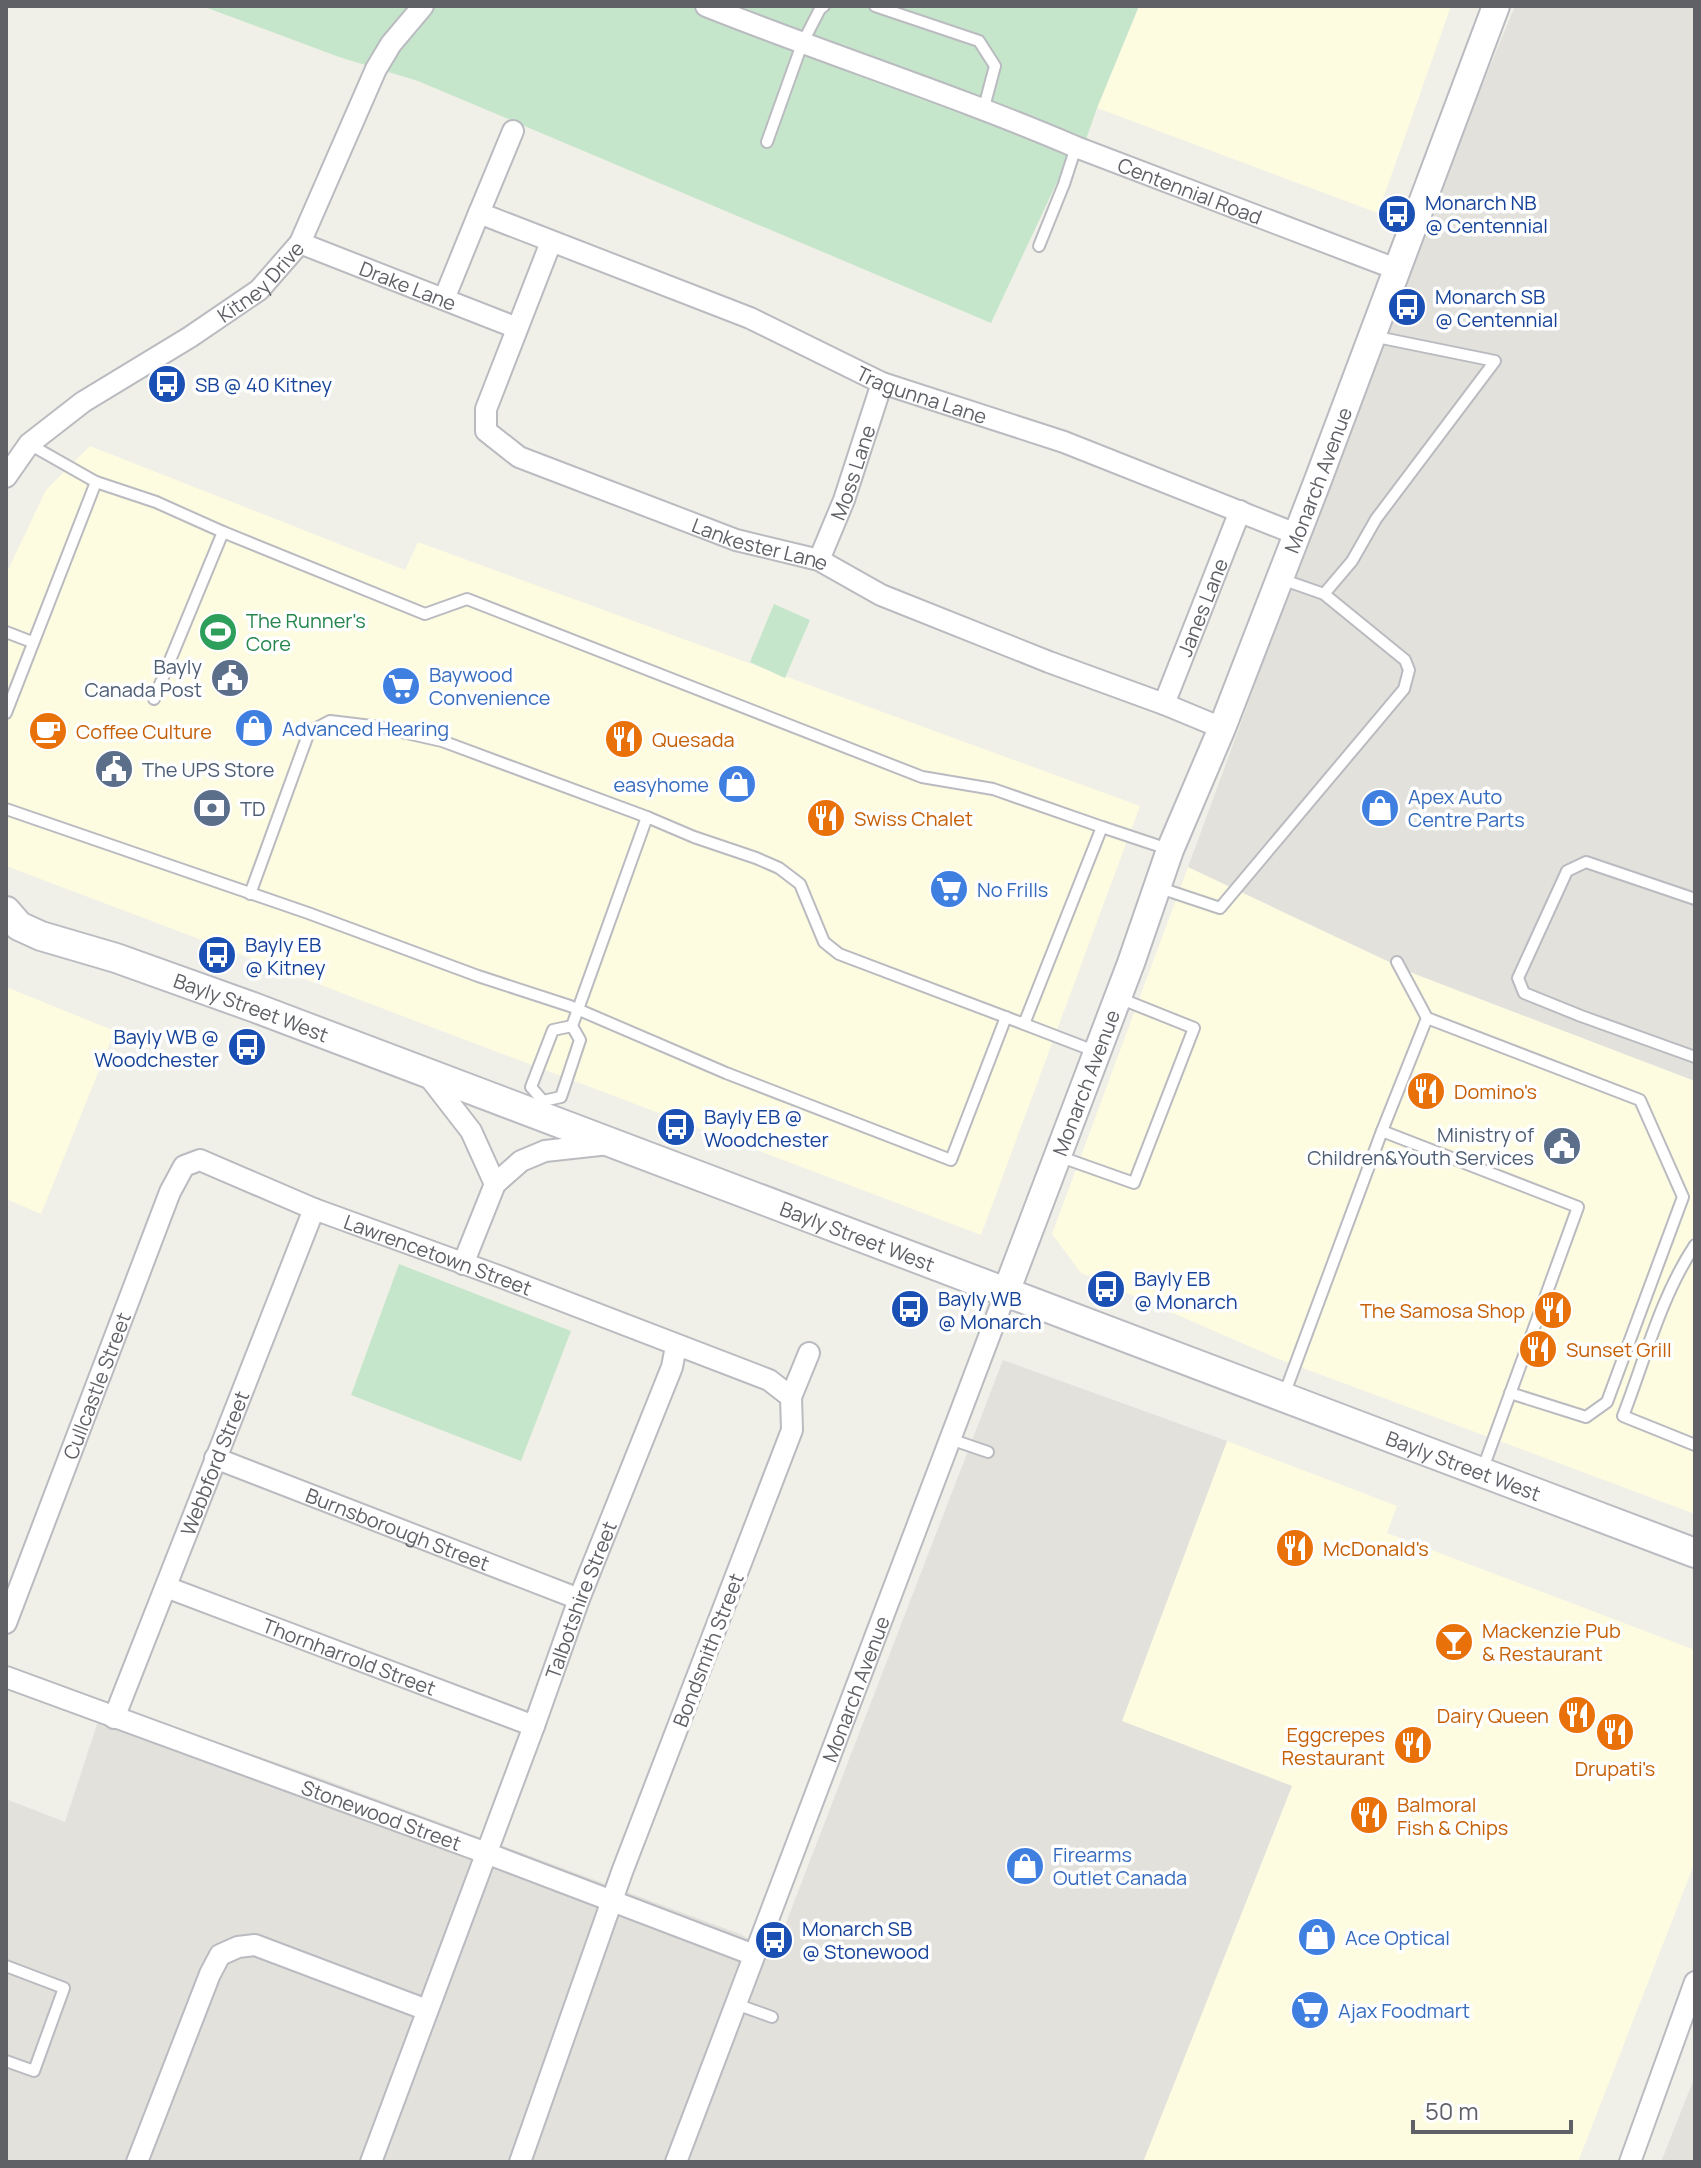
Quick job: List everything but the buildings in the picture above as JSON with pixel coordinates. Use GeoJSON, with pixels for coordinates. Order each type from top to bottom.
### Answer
{"type":"FeatureCollection","features":[{"type":"Feature","properties":{"kind":"main road","name":"Bayly Street West"},"geometry":{"type":"LineString","coordinates":[[10,921],[41,936],[116,958],[426,1073],[541,1109],[611,1144],[1695,1553]]}},
{"type":"Feature","properties":{"kind":"street","name":"Kitney Drive"},"geometry":{"type":"LineString","coordinates":[[6,477],[29,444],[83,402],[190,337],[259,290],[300,243],[376,69],[391,44],[423,6]]}},
{"type":"Feature","properties":{"kind":"street","name":"Centennial Road"},"geometry":{"type":"LineString","coordinates":[[706,6],[1396,269]]}},
{"type":"Feature","properties":{"kind":"street","name":"Monarch Avenue"},"geometry":{"type":"LineString","coordinates":[[676,2162],[1118,997],[1170,850],[1280,579],[1496,6]]}},
{"type":"Feature","properties":{"kind":"street"},"geometry":{"type":"LineString","coordinates":[[444,299],[513,131]]}},
{"type":"Feature","properties":{"kind":"street","name":"Tragunna Lane"},"geometry":{"type":"LineString","coordinates":[[479,213],[750,318],[882,383],[1064,442],[1296,534]]}},
{"type":"Feature","properties":{"kind":"street","name":"Lankester Lane"},"geometry":{"type":"LineString","coordinates":[[551,242],[486,409],[486,431],[519,457],[736,540],[819,560],[881,595],[1222,728]]}},
{"type":"Feature","properties":{"kind":"street","name":"Drake Lane"},"geometry":{"type":"LineString","coordinates":[[300,243],[517,328]]}},
{"type":"Feature","properties":{"kind":"street","name":"Moss Lane"},"geometry":{"type":"LineString","coordinates":[[819,560],[844,500],[882,383]]}},
{"type":"Feature","properties":{"kind":"street","name":"Janes Lane"},"geometry":{"type":"LineString","coordinates":[[1164,704],[1240,511]]}},
{"type":"Feature","properties":{"kind":"street"},"geometry":{"type":"LineString","coordinates":[[426,1073],[471,1131],[495,1184]]}},
{"type":"Feature","properties":{"kind":"street"},"geometry":{"type":"LineString","coordinates":[[463,1264],[495,1184],[521,1161],[545,1151],[611,1144]]}},
{"type":"Feature","properties":{"kind":"street","name":"Lawrencetown Street"},"geometry":{"type":"LineString","coordinates":[[200,1160],[314,1209],[676,1346]]}},
{"type":"Feature","properties":{"kind":"street","name":"Cullcastle Street"},"geometry":{"type":"LineString","coordinates":[[6,1623],[170,1192],[184,1166],[200,1160]]}},
{"type":"Feature","properties":{"kind":"street","name":"Webbford Street"},"geometry":{"type":"LineString","coordinates":[[114,1718],[314,1209]]}},
{"type":"Feature","properties":{"kind":"street"},"geometry":{"type":"LineString","coordinates":[[676,1346],[769,1380],[791,1397]]}},
{"type":"Feature","properties":{"kind":"street","name":"Talbotshire Street"},"geometry":{"type":"LineString","coordinates":[[371,2162],[579,1599],[672,1367],[676,1346]]}},
{"type":"Feature","properties":{"kind":"street","name":"Bondsmith Street"},"geometry":{"type":"LineString","coordinates":[[520,2162],[612,1901],[792,1430],[791,1397],[809,1353]]}},
{"type":"Feature","properties":{"kind":"street","name":"Burnsborough Street"},"geometry":{"type":"LineString","coordinates":[[215,1458],[579,1599]]}},
{"type":"Feature","properties":{"kind":"street","name":"Thornharrold Street"},"geometry":{"type":"LineString","coordinates":[[166,1587],[534,1726]]}},
{"type":"Feature","properties":{"kind":"street","name":"Stonewood Street"},"geometry":{"type":"LineString","coordinates":[[6,1677],[754,1955]]}},
{"type":"Feature","properties":{"kind":"street"},"geometry":{"type":"LineString","coordinates":[[137,2162],[220,1955],[238,1947],[255,1945],[427,2010]]}},
{"type":"Feature","properties":{"kind":"street"},"geometry":{"type":"LineString","coordinates":[[1630,2162],[1695,1982]]}},
{"type":"Feature","properties":{"kind":"lane"},"geometry":{"type":"LineString","coordinates":[[767,142],[802,44],[824,6]]}},
{"type":"Feature","properties":{"kind":"lane"},"geometry":{"type":"LineString","coordinates":[[875,6],[979,41],[995,66],[983,111]]}},
{"type":"Feature","properties":{"kind":"lane"},"geometry":{"type":"LineString","coordinates":[[1039,246],[1076,147]]}},
{"type":"Feature","properties":{"kind":"lane"},"geometry":{"type":"LineString","coordinates":[[1324,594],[1352,561],[1376,519],[1495,361],[1372,336]]}},
{"type":"Feature","properties":{"kind":"lane"},"geometry":{"type":"LineString","coordinates":[[29,444],[96,482],[156,502],[425,614],[467,599],[922,777],[993,789],[1170,850]]}},
{"type":"Feature","properties":{"kind":"lane"},"geometry":{"type":"LineString","coordinates":[[6,713],[96,482]]}},
{"type":"Feature","properties":{"kind":"lane"},"geometry":{"type":"LineString","coordinates":[[154,699],[223,532]]}},
{"type":"Feature","properties":{"kind":"lane"},"geometry":{"type":"LineString","coordinates":[[1157,887],[1220,908],[1404,689],[1409,670],[1405,660],[1324,594],[1280,579]]}},
{"type":"Feature","properties":{"kind":"lane"},"geometry":{"type":"LineString","coordinates":[[6,632],[32,642]]}},
{"type":"Feature","properties":{"kind":"lane"},"geometry":{"type":"LineString","coordinates":[[250,894],[309,732],[330,721],[380,727],[442,741],[779,868],[800,884],[824,942],[839,954],[1097,1052]]}},
{"type":"Feature","properties":{"kind":"lane"},"geometry":{"type":"LineString","coordinates":[[6,809],[577,1009],[726,1073],[951,1160],[1006,1017]]}},
{"type":"Feature","properties":{"kind":"lane"},"geometry":{"type":"LineString","coordinates":[[572,1026],[553,1030],[531,1087],[541,1109],[561,1097],[580,1040],[572,1026],[577,1009],[647,817]]}},
{"type":"Feature","properties":{"kind":"lane"},"geometry":{"type":"LineString","coordinates":[[1024,1024],[1102,827]]}},
{"type":"Feature","properties":{"kind":"lane"},"geometry":{"type":"LineString","coordinates":[[1695,899],[1586,862],[1567,871],[1518,978],[1524,993],[1695,1057]]}},
{"type":"Feature","properties":{"kind":"lane"},"geometry":{"type":"LineString","coordinates":[[1397,962],[1427,1018],[1640,1100],[1683,1197],[1607,1402],[1586,1417],[1510,1393]]}},
{"type":"Feature","properties":{"kind":"lane"},"geometry":{"type":"LineString","coordinates":[[1057,1156],[1134,1183],[1189,1042],[1194,1028],[1118,997]]}},
{"type":"Feature","properties":{"kind":"lane"},"geometry":{"type":"LineString","coordinates":[[1283,1397],[1427,1018]]}},
{"type":"Feature","properties":{"kind":"lane"},"geometry":{"type":"LineString","coordinates":[[1382,1131],[1578,1207],[1482,1472]]}},
{"type":"Feature","properties":{"kind":"lane"},"geometry":{"type":"LineString","coordinates":[[1695,1245],[1669,1295],[1623,1416],[1695,1445]]}},
{"type":"Feature","properties":{"kind":"lane"},"geometry":{"type":"LineString","coordinates":[[950,1439],[988,1452]]}},
{"type":"Feature","properties":{"kind":"lane"},"geometry":{"type":"LineString","coordinates":[[6,1966],[64,1988],[34,2071],[6,2061]]}},
{"type":"Feature","properties":{"kind":"lane"},"geometry":{"type":"LineString","coordinates":[[736,2004],[772,2017]]}},
{"type":"Feature","properties":{"kind":"shaded area"},"geometry":{"type":"Polygon","coordinates":[[[1139,6],[1451,6],[1378,213],[1097,108],[1139,6]]]}},
{"type":"Feature","properties":{"kind":"shaded area"},"geometry":{"type":"Polygon","coordinates":[[[1515,6],[1695,6],[1695,1081],[1415,974],[1188,867],[1422,230],[1515,6]]]}},
{"type":"Feature","properties":{"kind":"shaded area"},"geometry":{"type":"Polygon","coordinates":[[[90,446],[405,570],[418,542],[1140,806],[981,1235],[6,866],[6,574],[46,490],[90,446]]]}},
{"type":"Feature","properties":{"kind":"shaded area"},"geometry":{"type":"Polygon","coordinates":[[[1188,867],[1415,974],[1695,1081],[1695,1514],[1276,1358],[1081,1273],[1052,1234],[1188,867]]]}},
{"type":"Feature","properties":{"kind":"shaded area"},"geometry":{"type":"Polygon","coordinates":[[[6,987],[115,1031],[41,1214],[6,1199],[6,987]]]}},
{"type":"Feature","properties":{"kind":"shaded area"},"geometry":{"type":"Polygon","coordinates":[[[1003,1360],[1227,1441],[1122,1721],[1292,1786],[1143,2162],[6,2162],[6,1799],[65,1822],[104,1703],[318,1777],[740,1934],[774,1954],[1003,1360]]]}},
{"type":"Feature","properties":{"kind":"shaded area"},"geometry":{"type":"Polygon","coordinates":[[[1227,1441],[1397,1506],[1387,1533],[1695,1650],[1695,1862],[1578,2162],[1143,2162],[1292,1786],[1121,1721],[1227,1441]]]}},
{"type":"Feature","properties":{"kind":"shaded area"},"geometry":{"type":"Polygon","coordinates":[[[1695,2076],[1695,2162],[1661,2162],[1695,2076]]]}},
{"type":"Feature","properties":{"kind":"green space"},"geometry":{"type":"Polygon","coordinates":[[[202,6],[1139,6],[1076,168],[1065,165],[991,323],[418,81],[339,57],[202,6]]]}},
{"type":"Feature","properties":{"kind":"green space"},"geometry":{"type":"Polygon","coordinates":[[[774,604],[810,620],[785,678],[750,662],[774,604]]]}},
{"type":"Feature","properties":{"kind":"green space"},"geometry":{"type":"Polygon","coordinates":[[[399,1264],[571,1331],[521,1461],[351,1395],[399,1264]]]}},
{"type":"Feature","properties":{"kind":"place","name":"Monarch NB @ Centennial"},"geometry":{"type":"Point","coordinates":[1397,214]}},
{"type":"Feature","properties":{"kind":"place","name":"Monarch SB @ Centennial"},"geometry":{"type":"Point","coordinates":[1407,307]}},
{"type":"Feature","properties":{"kind":"place","name":"SB @ 40 Kitney"},"geometry":{"type":"Point","coordinates":[167,384]}},
{"type":"Feature","properties":{"kind":"place","name":"The Runner's Core"},"geometry":{"type":"Point","coordinates":[218,632]}},
{"type":"Feature","properties":{"kind":"place","name":"Bayly Canada Post"},"geometry":{"type":"Point","coordinates":[230,678]}},
{"type":"Feature","properties":{"kind":"place","name":"Baywood Convenience"},"geometry":{"type":"Point","coordinates":[401,686]}},
{"type":"Feature","properties":{"kind":"place","name":"Advanced Hearing"},"geometry":{"type":"Point","coordinates":[254,728]}},
{"type":"Feature","properties":{"kind":"place","name":"Coffee Culture"},"geometry":{"type":"Point","coordinates":[48,731]}},
{"type":"Feature","properties":{"kind":"place","name":"Quesada"},"geometry":{"type":"Point","coordinates":[624,739]}},
{"type":"Feature","properties":{"kind":"place","name":"The UPS Store"},"geometry":{"type":"Point","coordinates":[114,769]}},
{"type":"Feature","properties":{"kind":"place","name":"easyhome"},"geometry":{"type":"Point","coordinates":[737,784]}},
{"type":"Feature","properties":{"kind":"place","name":"TD"},"geometry":{"type":"Point","coordinates":[212,808]}},
{"type":"Feature","properties":{"kind":"place","name":"Apex Auto Centre Parts"},"geometry":{"type":"Point","coordinates":[1380,808]}},
{"type":"Feature","properties":{"kind":"place","name":"Swiss Chalet"},"geometry":{"type":"Point","coordinates":[826,818]}},
{"type":"Feature","properties":{"kind":"place","name":"No Frills"},"geometry":{"type":"Point","coordinates":[949,889]}},
{"type":"Feature","properties":{"kind":"place","name":"Bayly EB @ Kitney"},"geometry":{"type":"Point","coordinates":[217,955]}},
{"type":"Feature","properties":{"kind":"place","name":"Bayly WB @ Woodchester"},"geometry":{"type":"Point","coordinates":[247,1047]}},
{"type":"Feature","properties":{"kind":"place","name":"Domino's"},"geometry":{"type":"Point","coordinates":[1426,1091]}},
{"type":"Feature","properties":{"kind":"place","name":"Bayly EB @ Woodchester"},"geometry":{"type":"Point","coordinates":[676,1127]}},
{"type":"Feature","properties":{"kind":"place","name":"Ministry of Children&Youth Services"},"geometry":{"type":"Point","coordinates":[1562,1146]}},
{"type":"Feature","properties":{"kind":"place","name":"Bayly EB @ Monarch"},"geometry":{"type":"Point","coordinates":[1106,1289]}},
{"type":"Feature","properties":{"kind":"place","name":"Bayly WB @ Monarch"},"geometry":{"type":"Point","coordinates":[910,1309]}},
{"type":"Feature","properties":{"kind":"place","name":"The Samosa Shop"},"geometry":{"type":"Point","coordinates":[1553,1310]}},
{"type":"Feature","properties":{"kind":"place","name":"Sunset Grill"},"geometry":{"type":"Point","coordinates":[1538,1349]}},
{"type":"Feature","properties":{"kind":"place","name":"McDonald's"},"geometry":{"type":"Point","coordinates":[1295,1548]}},
{"type":"Feature","properties":{"kind":"place","name":"Mackenzie Pub & Restaurant"},"geometry":{"type":"Point","coordinates":[1454,1642]}},
{"type":"Feature","properties":{"kind":"place","name":"Dairy Queen"},"geometry":{"type":"Point","coordinates":[1577,1715]}},
{"type":"Feature","properties":{"kind":"place","name":"Drupati's"},"geometry":{"type":"Point","coordinates":[1615,1732]}},
{"type":"Feature","properties":{"kind":"place","name":"Eggcrepes Restaurant"},"geometry":{"type":"Point","coordinates":[1413,1745]}},
{"type":"Feature","properties":{"kind":"place","name":"Balmoral Fish & Chips"},"geometry":{"type":"Point","coordinates":[1369,1815]}},
{"type":"Feature","properties":{"kind":"place","name":"Firearms Outlet Canada"},"geometry":{"type":"Point","coordinates":[1025,1866]}},
{"type":"Feature","properties":{"kind":"place","name":"Ace Optical"},"geometry":{"type":"Point","coordinates":[1317,1937]}},
{"type":"Feature","properties":{"kind":"place","name":"Monarch SB @ Stonewood"},"geometry":{"type":"Point","coordinates":[774,1940]}},
{"type":"Feature","properties":{"kind":"place","name":"Ajax Foodmart"},"geometry":{"type":"Point","coordinates":[1310,2010]}}]}
